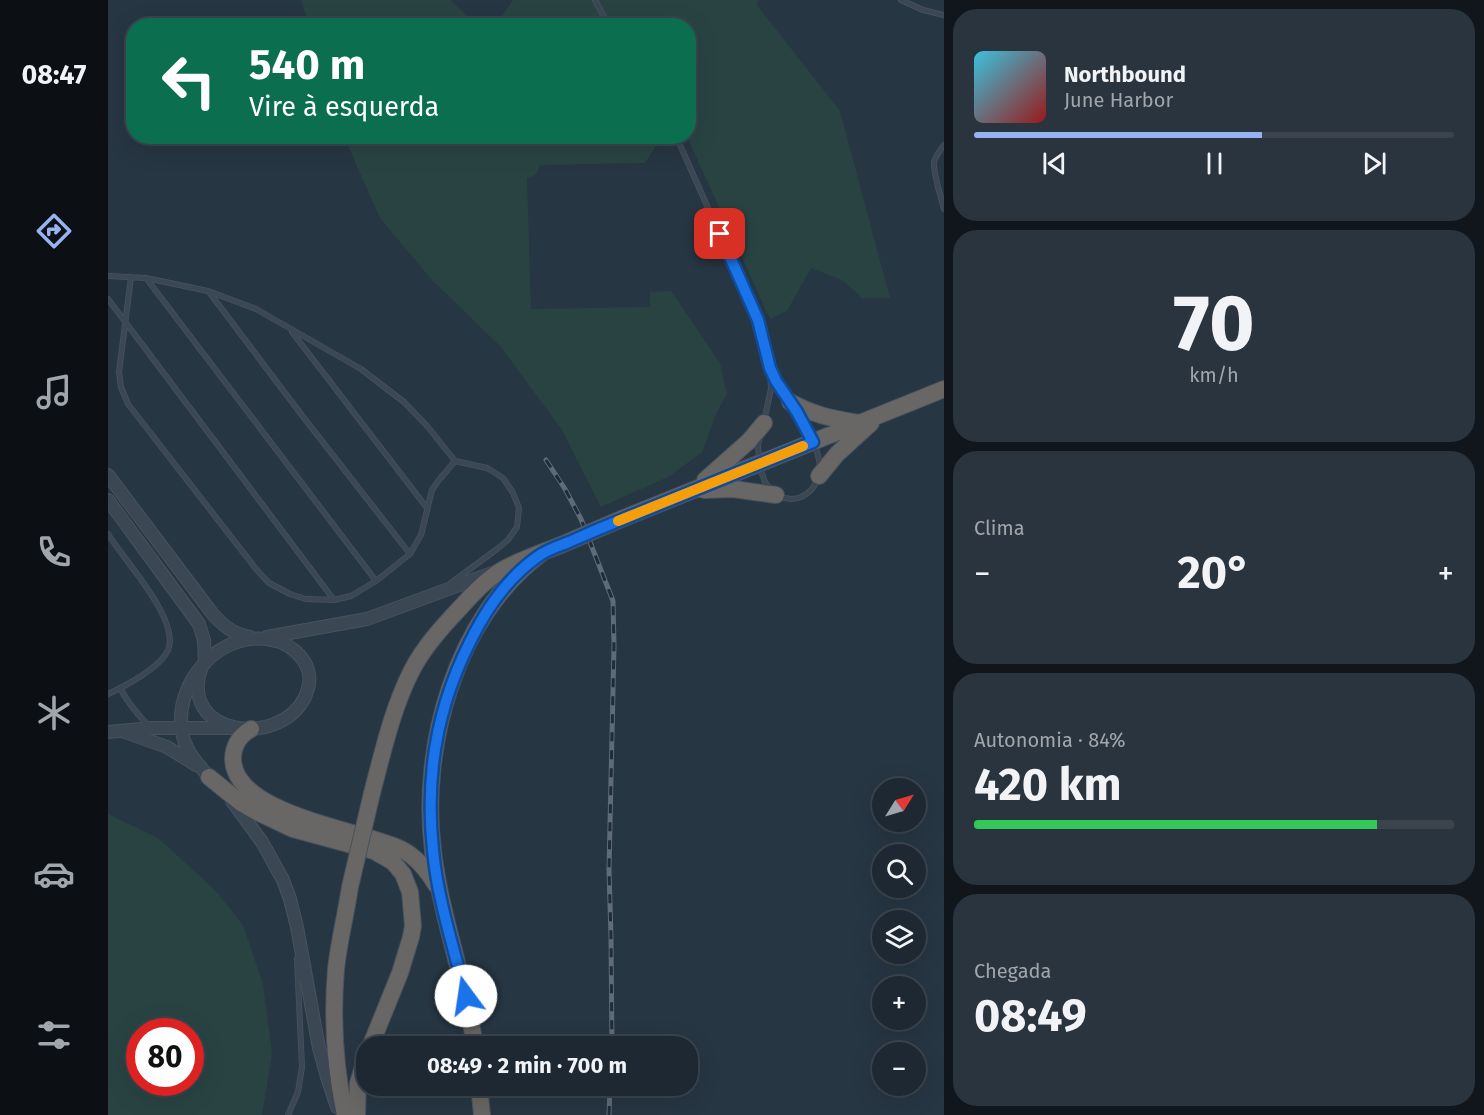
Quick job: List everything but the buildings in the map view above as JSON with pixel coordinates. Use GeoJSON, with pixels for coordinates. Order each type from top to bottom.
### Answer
{"type":"FeatureCollection","features":[{"type":"Feature","properties":{"kind":"highway"},"geometry":{"type":"LineString","coordinates":[[345,1115],[338,1079],[335,992],[336,967],[350,887],[395,708],[413,668],[443,627],[475,591],[505,568],[944,389]]}},
{"type":"Feature","properties":{"kind":"highway"},"geometry":{"type":"LineString","coordinates":[[790,402],[820,416],[860,423]]}},
{"type":"Feature","properties":{"kind":"highway"},"geometry":{"type":"LineString","coordinates":[[819,476],[837,454],[880,415]]}},
{"type":"Feature","properties":{"kind":"highway"},"geometry":{"type":"LineString","coordinates":[[694,490],[749,441],[764,423]]}},
{"type":"Feature","properties":{"kind":"highway"},"geometry":{"type":"LineString","coordinates":[[694,490],[733,489],[776,495]]}},
{"type":"Feature","properties":{"kind":"highway"},"geometry":{"type":"LineString","coordinates":[[473,1036],[433,852],[430,797],[434,753],[445,704],[458,666],[475,632],[491,605],[514,577],[528,563],[543,553]]}},
{"type":"Feature","properties":{"kind":"highway"},"geometry":{"type":"LineString","coordinates":[[243,728],[243,734],[237,743],[233,758],[239,778],[250,791],[276,807],[295,815],[400,848],[416,858],[428,872],[441,894]]}},
{"type":"Feature","properties":{"kind":"highway"},"geometry":{"type":"LineString","coordinates":[[209,777],[255,812],[293,829],[374,851],[393,862],[403,874],[410,892],[413,926],[400,973],[374,1036]]}},
{"type":"Feature","properties":{"kind":"highway"},"geometry":{"type":"LineString","coordinates":[[357,1115],[358,1096]]}},
{"type":"Feature","properties":{"kind":"highway"},"geometry":{"type":"LineString","coordinates":[[480,1096],[482,1115]]}},
{"type":"Feature","properties":{"kind":"street"},"geometry":{"type":"LineString","coordinates":[[108,475],[221,623],[240,635],[280,642],[295,651],[306,665],[310,681],[303,701],[289,715],[269,726],[113,731]]}},
{"type":"Feature","properties":{"kind":"street"},"geometry":{"type":"LineString","coordinates":[[108,500],[199,624],[204,640],[203,664],[197,686],[205,710],[218,721],[243,728]]}},
{"type":"Feature","properties":{"kind":"street"},"geometry":{"type":"LineString","coordinates":[[209,777],[191,754],[184,740],[183,702],[185,692],[194,675],[219,651],[229,645],[259,638],[367,619],[505,568]]}},
{"type":"Feature","properties":{"kind":"street"},"geometry":{"type":"LineString","coordinates":[[113,731],[134,735],[167,747],[195,765],[233,802],[262,842],[283,880],[290,899],[319,1048],[340,1115]]}},
{"type":"Feature","properties":{"kind":"lane"},"geometry":{"type":"LineString","coordinates":[[595,0],[605,18]]}},
{"type":"Feature","properties":{"kind":"lane"},"geometry":{"type":"LineString","coordinates":[[901,0],[923,10],[944,15]]}},
{"type":"Feature","properties":{"kind":"lane"},"geometry":{"type":"LineString","coordinates":[[680,144],[758,320],[770,368],[771,389],[758,444],[759,464],[765,482],[776,495],[792,500],[801,498],[814,488],[819,476],[819,462],[813,442],[770,368]]}},
{"type":"Feature","properties":{"kind":"lane"},"geometry":{"type":"LineString","coordinates":[[944,145],[934,163],[944,209]]}},
{"type":"Feature","properties":{"kind":"lane"},"geometry":{"type":"LineString","coordinates":[[108,276],[146,278],[208,291],[256,309],[361,369],[404,402],[428,427],[455,461],[487,468],[503,478],[519,508],[517,528],[508,540],[438,593]]}},
{"type":"Feature","properties":{"kind":"lane"},"geometry":{"type":"LineString","coordinates":[[131,277],[119,372],[121,387],[128,404],[268,583],[290,594],[306,598],[334,600],[351,596],[376,580],[410,554],[421,535],[432,490],[455,461]]}},
{"type":"Feature","properties":{"kind":"lane"},"geometry":{"type":"LineString","coordinates":[[146,278],[376,580]]}},
{"type":"Feature","properties":{"kind":"lane"},"geometry":{"type":"LineString","coordinates":[[208,291],[410,554]]}},
{"type":"Feature","properties":{"kind":"lane"},"geometry":{"type":"LineString","coordinates":[[108,299],[334,600]]}},
{"type":"Feature","properties":{"kind":"lane"},"geometry":{"type":"LineString","coordinates":[[289,328],[427,508]]}},
{"type":"Feature","properties":{"kind":"lane"},"geometry":{"type":"LineString","coordinates":[[108,469],[123,495]]}},
{"type":"Feature","properties":{"kind":"lane"},"geometry":{"type":"LineString","coordinates":[[108,534],[154,599],[163,615],[170,637],[169,649],[164,657],[135,680],[108,694]]}},
{"type":"Feature","properties":{"kind":"lane"},"geometry":{"type":"LineString","coordinates":[[120,688],[138,715],[152,728]]}},
{"type":"Feature","properties":{"kind":"lane"},"geometry":{"type":"LineString","coordinates":[[288,1115],[298,1092],[302,1067],[297,927]]}},
{"type":"Feature","properties":{"kind":"green space"},"geometry":{"type":"Polygon","coordinates":[[[301,0],[450,0],[469,18],[307,18],[301,0]]]}},
{"type":"Feature","properties":{"kind":"green space"},"geometry":{"type":"Polygon","coordinates":[[[513,0],[758,0],[757,5],[840,111],[890,298],[862,298],[842,280],[811,268],[787,311],[770,319],[690,144],[696,144],[696,18],[501,18],[513,0]]]}},
{"type":"Feature","properties":{"kind":"green space"},"geometry":{"type":"Polygon","coordinates":[[[347,144],[657,144],[645,163],[540,165],[535,175],[527,178],[531,309],[650,307],[650,292],[671,291],[720,363],[727,394],[716,414],[702,452],[670,476],[601,507],[562,430],[501,347],[432,280],[380,218],[347,144]]]}},
{"type":"Feature","properties":{"kind":"green space"},"geometry":{"type":"Polygon","coordinates":[[[108,814],[158,838],[214,889],[243,925],[263,984],[272,1054],[262,1115],[108,1115],[108,814]]]}},
{"type":"Feature","properties":{"kind":"railway"},"geometry":{"type":"LineString","coordinates":[[546,460],[581,519],[613,601],[609,870],[612,1036]]}},
{"type":"Feature","properties":{"kind":"railway"},"geometry":{"type":"LineString","coordinates":[[609,1115],[610,1096]]}},
{"type":"Feature","properties":{"kind":"slow traffic"},"geometry":{"type":"LineString","coordinates":[[618,521],[803,446]]}},
{"type":"Feature","properties":{"kind":"route"},"geometry":{"type":"LineString","coordinates":[[466,996],[433,852],[430,817],[431,788],[434,753],[445,704],[458,666],[491,605],[514,577],[528,563],[543,553],[813,442],[770,368],[758,320],[720,234]]}}]}
